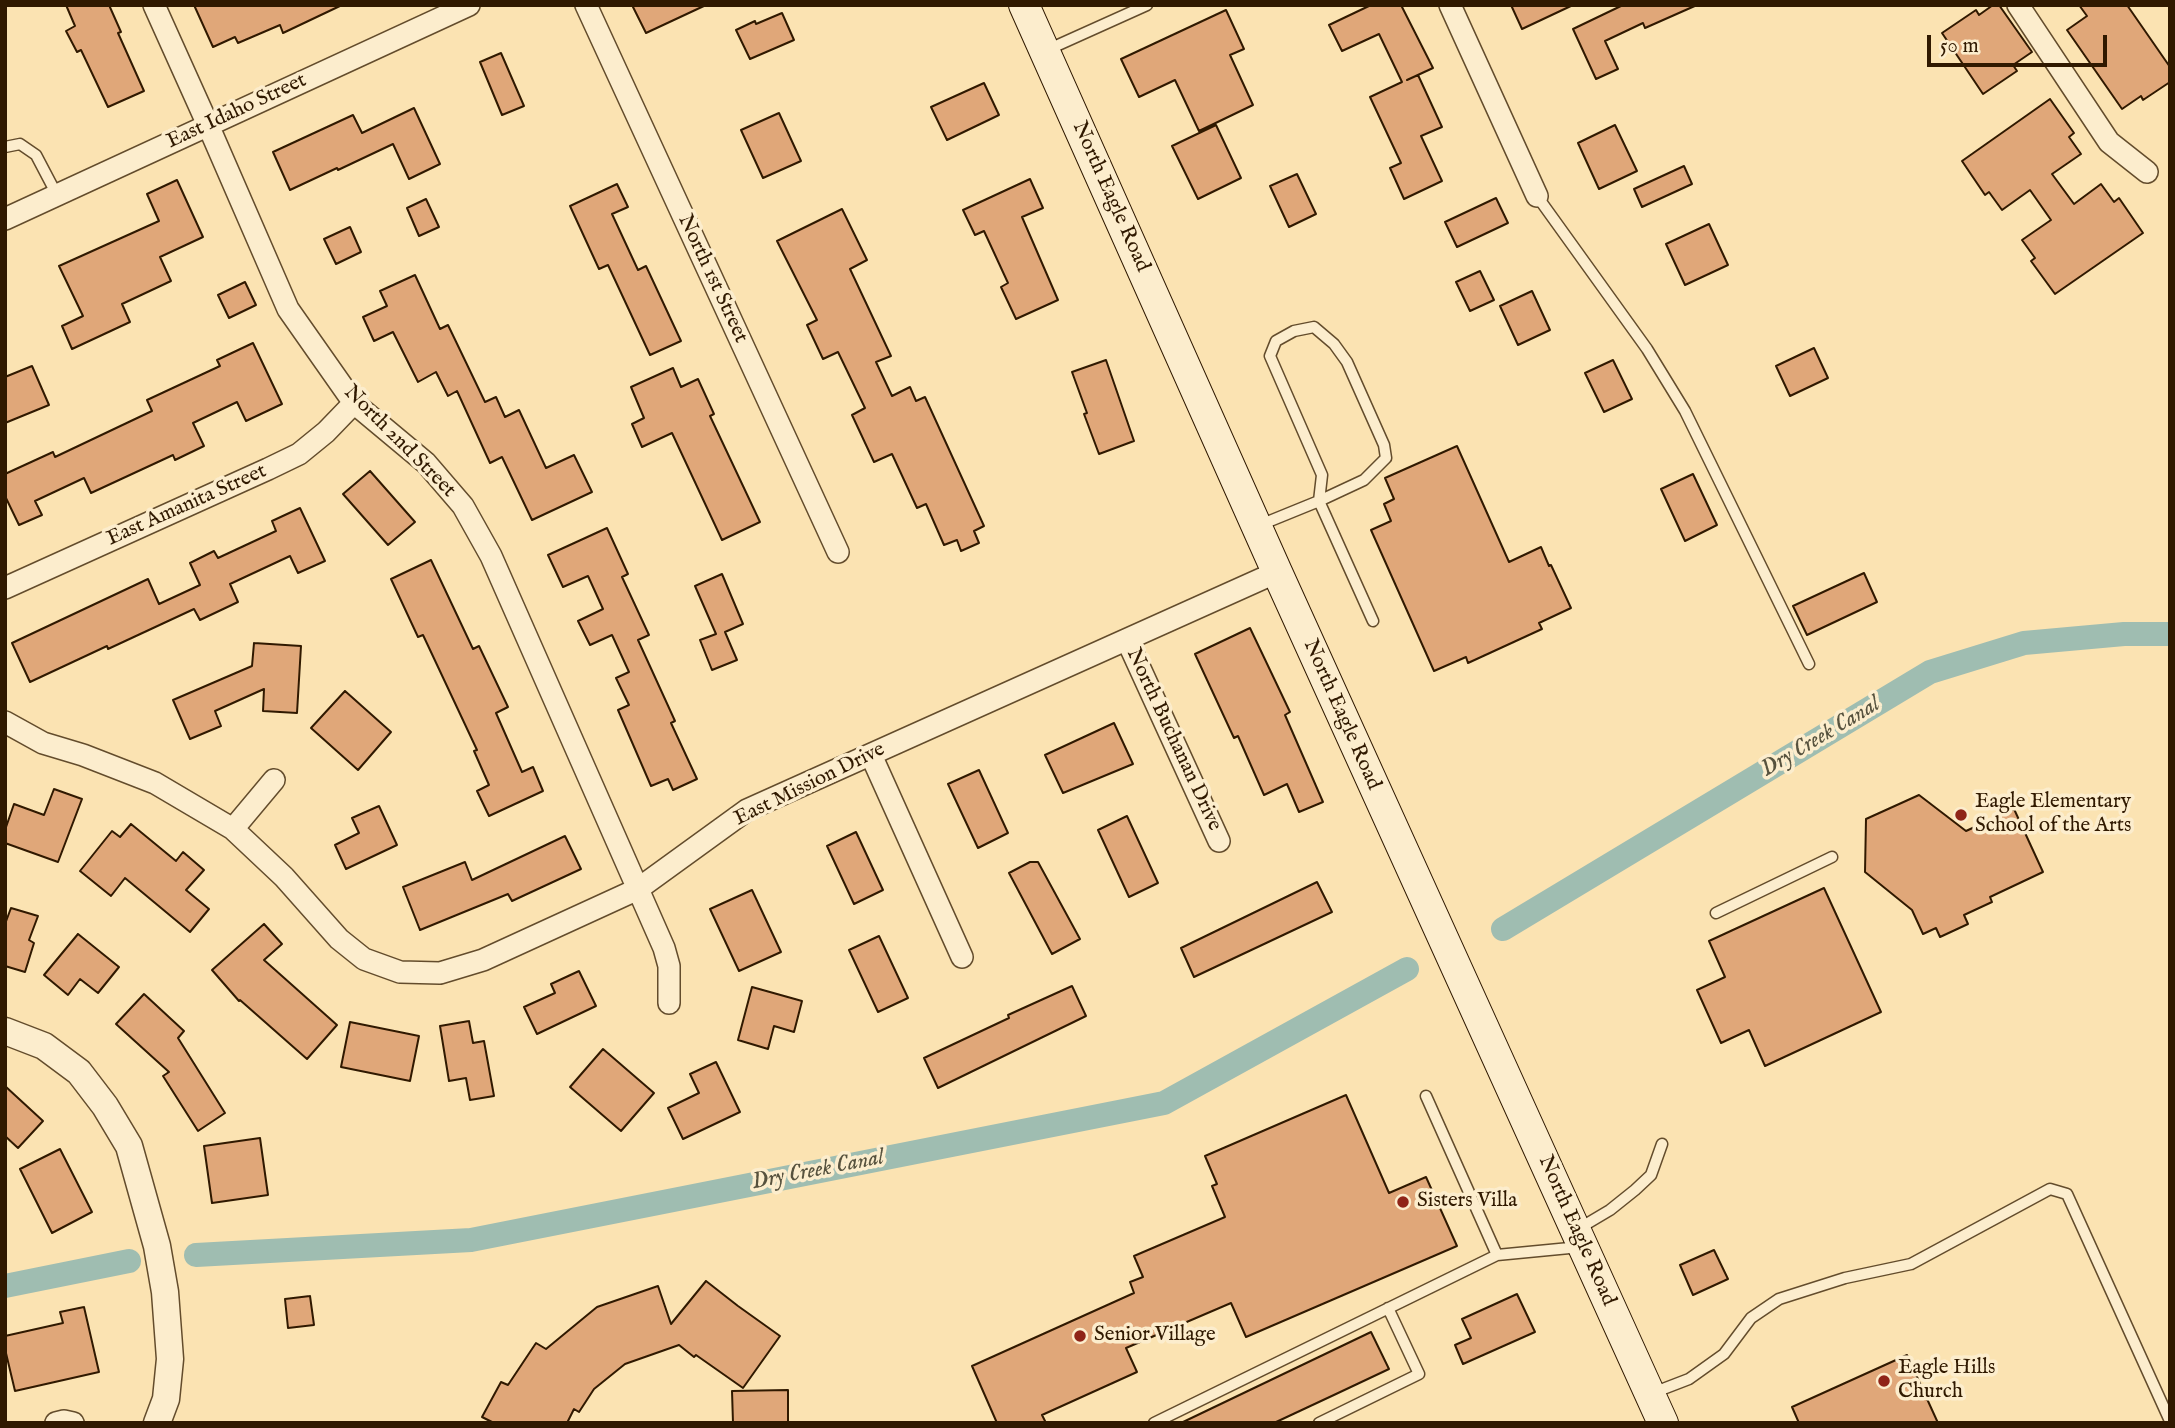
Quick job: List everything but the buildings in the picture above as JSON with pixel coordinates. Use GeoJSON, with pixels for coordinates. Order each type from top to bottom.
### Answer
{"type":"FeatureCollection","features":[{"type":"Feature","properties":{"kind":"main road","name":"North Eagle Road"},"geometry":{"type":"LineString","coordinates":[[1024,5],[1662,1423]]}},
{"type":"Feature","properties":{"kind":"street","name":"North 2nd Street"},"geometry":{"type":"LineString","coordinates":[[154,5],[288,309],[354,402],[426,463],[463,506],[491,556],[664,948],[669,966],[669,1003]]}},
{"type":"Feature","properties":{"kind":"street","name":"East Idaho Street"},"geometry":{"type":"LineString","coordinates":[[5,219],[468,5]]}},
{"type":"Feature","properties":{"kind":"street","name":"North 1st Street"},"geometry":{"type":"LineString","coordinates":[[586,5],[838,552]]}},
{"type":"Feature","properties":{"kind":"street"},"geometry":{"type":"LineString","coordinates":[[1450,5],[1537,196]]}},
{"type":"Feature","properties":{"kind":"street"},"geometry":{"type":"LineString","coordinates":[[2018,5],[2109,142],[2147,172]]}},
{"type":"Feature","properties":{"kind":"street","name":"East Amanita Street"},"geometry":{"type":"LineString","coordinates":[[5,589],[299,454],[326,432],[354,402]]}},
{"type":"Feature","properties":{"kind":"street","name":"East Mission Drive"},"geometry":{"type":"LineString","coordinates":[[5,722],[43,743],[83,755],[155,783],[233,829],[284,877],[340,939],[365,959],[400,972],[440,973],[483,960],[638,889],[747,810],[1277,572]]}},
{"type":"Feature","properties":{"kind":"street","name":"North Buchanan Drive"},"geometry":{"type":"LineString","coordinates":[[1127,640],[1219,841]]}},
{"type":"Feature","properties":{"kind":"street"},"geometry":{"type":"LineString","coordinates":[[871,755],[962,957]]}},
{"type":"Feature","properties":{"kind":"street"},"geometry":{"type":"LineString","coordinates":[[233,829],[274,780]]}},
{"type":"Feature","properties":{"kind":"street"},"geometry":{"type":"LineString","coordinates":[[5,1031],[44,1046],[79,1072],[105,1106],[129,1146],[157,1246],[165,1292],[170,1359],[166,1399],[157,1423]]}},
{"type":"Feature","properties":{"kind":"street"},"geometry":{"type":"LineString","coordinates":[[56,1423],[73,1423]]}},
{"type":"Feature","properties":{"kind":"lane"},"geometry":{"type":"LineString","coordinates":[[1044,51],[1147,5]]}},
{"type":"Feature","properties":{"kind":"lane"},"geometry":{"type":"LineString","coordinates":[[5,147],[20,144],[36,155],[57,195]]}},
{"type":"Feature","properties":{"kind":"lane"},"geometry":{"type":"LineString","coordinates":[[1537,196],[1647,349],[1685,411],[1809,664]]}},
{"type":"Feature","properties":{"kind":"lane"},"geometry":{"type":"LineString","coordinates":[[1258,526],[1319,501],[1364,480],[1386,458],[1384,445],[1347,362],[1334,344],[1314,327],[1294,331],[1276,341],[1269,356],[1322,475],[1319,501],[1373,621]]}},
{"type":"Feature","properties":{"kind":"lane"},"geometry":{"type":"LineString","coordinates":[[1716,913],[1832,857]]}},
{"type":"Feature","properties":{"kind":"lane"},"geometry":{"type":"LineString","coordinates":[[1426,1096],[1497,1255]]}},
{"type":"Feature","properties":{"kind":"lane"},"geometry":{"type":"LineString","coordinates":[[1154,1423],[1497,1255],[1579,1239],[1651,1175],[1662,1144]]}},
{"type":"Feature","properties":{"kind":"lane"},"geometry":{"type":"LineString","coordinates":[[1650,1395],[1689,1379],[1724,1354],[1751,1318],[1779,1299],[1845,1278],[1911,1264],[2050,1189],[2067,1194],[2167,1420]]}},
{"type":"Feature","properties":{"kind":"lane"},"geometry":{"type":"LineString","coordinates":[[1319,1423],[1419,1374],[1388,1308]]}},
{"type":"Feature","properties":{"kind":"waterway","name":"Dry Creek Canal"},"geometry":{"type":"LineString","coordinates":[[1503,929],[1930,672],[2024,643],[2124,634],[2170,634]]}},
{"type":"Feature","properties":{"kind":"waterway","name":"Dry Creek Canal"},"geometry":{"type":"LineString","coordinates":[[196,1255],[471,1240],[1164,1103],[1407,969]]}},
{"type":"Feature","properties":{"kind":"waterway","name":"Dry Creek Canal"},"geometry":{"type":"LineString","coordinates":[[5,1286],[129,1261]]}},
{"type":"Feature","properties":{"kind":"place","name":"Eagle Elementary School of the Arts"},"geometry":{"type":"Point","coordinates":[1961,815]}},
{"type":"Feature","properties":{"kind":"place","name":"Sisters Villa"},"geometry":{"type":"Point","coordinates":[1403,1202]}},
{"type":"Feature","properties":{"kind":"place","name":"Senior Village"},"geometry":{"type":"Point","coordinates":[1080,1336]}},
{"type":"Feature","properties":{"kind":"place","name":"Eagle Hills Church"},"geometry":{"type":"Point","coordinates":[1884,1381]}}]}
